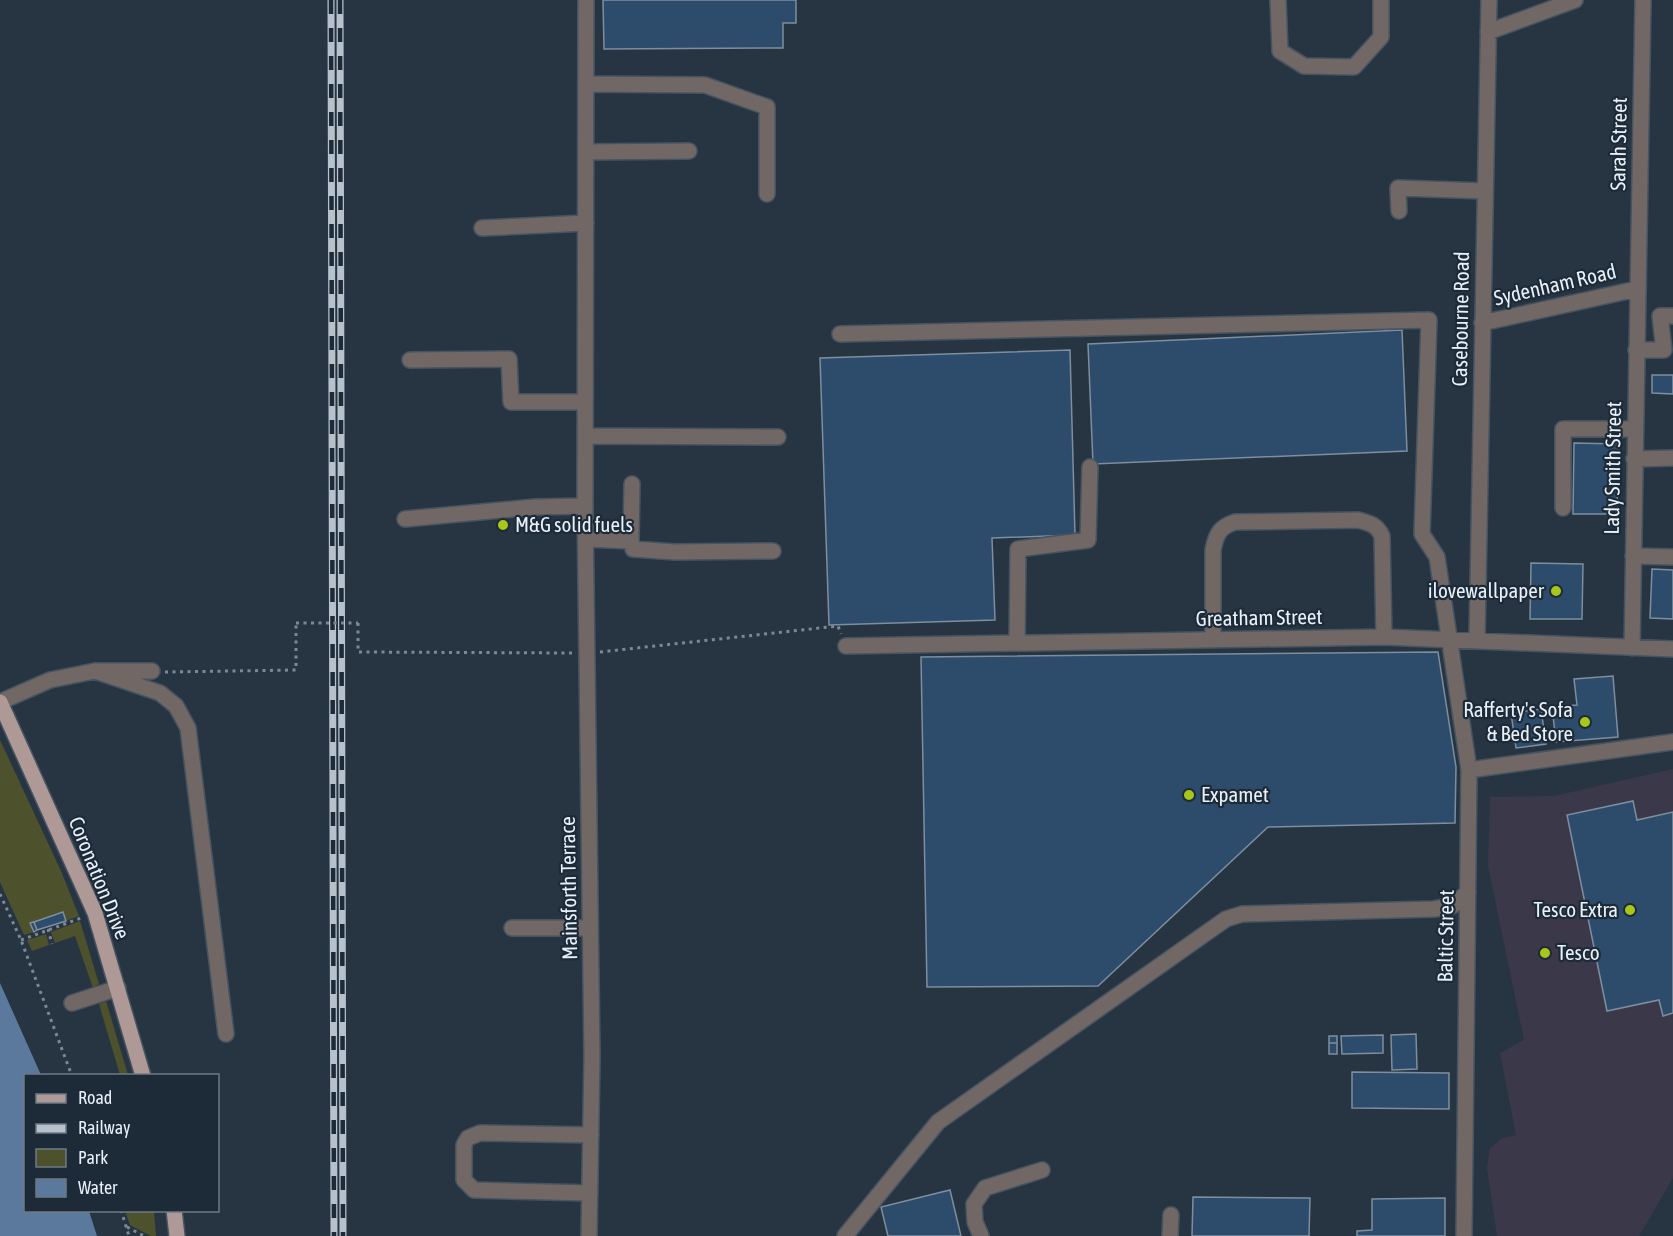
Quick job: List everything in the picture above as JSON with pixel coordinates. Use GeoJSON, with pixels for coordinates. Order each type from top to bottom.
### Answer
{"type":"FeatureCollection","features":[{"type":"Feature","properties":{"kind":"main road","name":"Coronation Drive"},"geometry":{"type":"LineString","coordinates":[[0,702],[95,913],[142,1074]]}},
{"type":"Feature","properties":{"kind":"main road"},"geometry":{"type":"LineString","coordinates":[[174,1212],[177,1236]]}},
{"type":"Feature","properties":{"kind":"street","name":"Mainsforth Terrace"},"geometry":{"type":"LineString","coordinates":[[586,0],[585,506],[591,1135],[589,1236]]}},
{"type":"Feature","properties":{"kind":"street"},"geometry":{"type":"LineString","coordinates":[[1278,0],[1280,51],[1304,66],[1354,67],[1381,37],[1381,0]]}},
{"type":"Feature","properties":{"kind":"street","name":"Casebourne Road"},"geometry":{"type":"LineString","coordinates":[[1477,639],[1489,0]]}},
{"type":"Feature","properties":{"kind":"street"},"geometry":{"type":"LineString","coordinates":[[1488,33],[1575,0]]}},
{"type":"Feature","properties":{"kind":"street","name":"Sarah Street"},"geometry":{"type":"LineString","coordinates":[[1636,289],[1643,0]]}},
{"type":"Feature","properties":{"kind":"street"},"geometry":{"type":"LineString","coordinates":[[586,84],[705,85],[767,107],[767,194]]}},
{"type":"Feature","properties":{"kind":"street"},"geometry":{"type":"LineString","coordinates":[[586,152],[689,151]]}},
{"type":"Feature","properties":{"kind":"street"},"geometry":{"type":"LineString","coordinates":[[1399,211],[1398,188],[1485,191]]}},
{"type":"Feature","properties":{"kind":"street"},"geometry":{"type":"LineString","coordinates":[[483,228],[586,223]]}},
{"type":"Feature","properties":{"kind":"street","name":"Sydenham Road"},"geometry":{"type":"LineString","coordinates":[[1482,323],[1636,289]]}},
{"type":"Feature","properties":{"kind":"street","name":"Lady Smith Street"},"geometry":{"type":"LineString","coordinates":[[1632,648],[1636,289]]}},
{"type":"Feature","properties":{"kind":"street"},"geometry":{"type":"LineString","coordinates":[[1636,350],[1669,351],[1660,316],[1673,316]]}},
{"type":"Feature","properties":{"kind":"street","name":"Baltic Street"},"geometry":{"type":"LineString","coordinates":[[840,334],[1429,320],[1422,534],[1437,557],[1447,639],[1469,770],[1464,1236]]}},
{"type":"Feature","properties":{"kind":"street"},"geometry":{"type":"LineString","coordinates":[[410,360],[509,359],[511,402],[585,402]]}},
{"type":"Feature","properties":{"kind":"street"},"geometry":{"type":"LineString","coordinates":[[1563,508],[1563,429],[1635,429]]}},
{"type":"Feature","properties":{"kind":"street"},"geometry":{"type":"LineString","coordinates":[[585,436],[778,437]]}},
{"type":"Feature","properties":{"kind":"street"},"geometry":{"type":"LineString","coordinates":[[1634,459],[1673,458]]}},
{"type":"Feature","properties":{"kind":"street"},"geometry":{"type":"LineString","coordinates":[[1017,643],[1018,549],[1088,540],[1090,466]]}},
{"type":"Feature","properties":{"kind":"street"},"geometry":{"type":"LineString","coordinates":[[632,484],[631,541],[633,549],[675,552],[773,551]]}},
{"type":"Feature","properties":{"kind":"street"},"geometry":{"type":"LineString","coordinates":[[405,519],[535,507],[585,506]]}},
{"type":"Feature","properties":{"kind":"street"},"geometry":{"type":"LineString","coordinates":[[1213,639],[1213,550],[1216,537],[1226,525],[1235,522],[1358,520],[1378,528],[1382,536],[1384,637]]}},
{"type":"Feature","properties":{"kind":"street"},"geometry":{"type":"LineString","coordinates":[[586,539],[631,541]]}},
{"type":"Feature","properties":{"kind":"street"},"geometry":{"type":"LineString","coordinates":[[1633,556],[1673,557]]}},
{"type":"Feature","properties":{"kind":"street","name":"Greatham Street"},"geometry":{"type":"LineString","coordinates":[[846,646],[1384,637],[1477,639],[1673,649]]}},
{"type":"Feature","properties":{"kind":"street"},"geometry":{"type":"LineString","coordinates":[[0,702],[50,680],[95,671],[152,670]]}},
{"type":"Feature","properties":{"kind":"street"},"geometry":{"type":"LineString","coordinates":[[95,671],[160,693],[176,706],[188,728],[226,1034]]}},
{"type":"Feature","properties":{"kind":"street"},"geometry":{"type":"LineString","coordinates":[[1469,770],[1673,742]]}},
{"type":"Feature","properties":{"kind":"street"},"geometry":{"type":"LineString","coordinates":[[845,1236],[938,1122],[1226,919],[1242,914],[1434,909],[1452,906],[1468,892]]}},
{"type":"Feature","properties":{"kind":"street"},"geometry":{"type":"LineString","coordinates":[[512,928],[590,928]]}},
{"type":"Feature","properties":{"kind":"street"},"geometry":{"type":"LineString","coordinates":[[72,1004],[118,988]]}},
{"type":"Feature","properties":{"kind":"street"},"geometry":{"type":"LineString","coordinates":[[590,1193],[474,1190],[464,1180],[464,1145],[468,1138],[480,1133],[591,1135]]}},
{"type":"Feature","properties":{"kind":"street"},"geometry":{"type":"LineString","coordinates":[[981,1236],[975,1222],[974,1204],[985,1188],[1042,1170]]}},
{"type":"Feature","properties":{"kind":"street"},"geometry":{"type":"LineString","coordinates":[[1170,1236],[1171,1215]]}},
{"type":"Feature","properties":{"kind":"path"},"geometry":{"type":"LineString","coordinates":[[152,670],[296,670],[296,623],[358,623],[358,652],[588,653],[838,626],[846,646]]}},
{"type":"Feature","properties":{"kind":"path"},"geometry":{"type":"LineString","coordinates":[[0,894],[21,940],[71,1074]]}},
{"type":"Feature","properties":{"kind":"path"},"geometry":{"type":"LineString","coordinates":[[21,940],[83,917]]}},
{"type":"Feature","properties":{"kind":"path"},"geometry":{"type":"LineString","coordinates":[[48,929],[52,944]]}},
{"type":"Feature","properties":{"kind":"path"},"geometry":{"type":"LineString","coordinates":[[122,1212],[129,1236]]}},
{"type":"Feature","properties":{"kind":"path"},"geometry":{"type":"LineString","coordinates":[[126,1227],[144,1236]]}},
{"type":"Feature","properties":{"kind":"shaded area","name":"Tesco"},"geometry":{"type":"Polygon","coordinates":[[[1673,769],[1673,1178],[1639,1236],[1497,1236],[1487,1168],[1490,1148],[1501,1139],[1516,1135],[1500,1053],[1524,1040],[1488,866],[1490,797],[1554,796],[1673,769]]]}},
{"type":"Feature","properties":{"kind":"green space"},"geometry":{"type":"Polygon","coordinates":[[[0,740],[61,871],[79,916],[66,921],[62,912],[31,923],[34,932],[24,935],[0,882],[0,740]]]}},
{"type":"Feature","properties":{"kind":"green space"},"geometry":{"type":"Polygon","coordinates":[[[80,921],[99,984],[93,988],[75,936],[55,943],[51,932],[80,921]]]}},
{"type":"Feature","properties":{"kind":"green space"},"geometry":{"type":"Polygon","coordinates":[[[46,934],[49,945],[32,951],[27,940],[46,934]]]}},
{"type":"Feature","properties":{"kind":"green space"},"geometry":{"type":"Polygon","coordinates":[[[106,1001],[128,1074],[120,1074],[99,1004],[106,1001]]]}},
{"type":"Feature","properties":{"kind":"green space"},"geometry":{"type":"Polygon","coordinates":[[[125,1212],[154,1212],[156,1236],[151,1236],[130,1225],[125,1212]]]}},
{"type":"Feature","properties":{"kind":"water"},"geometry":{"type":"Polygon","coordinates":[[[0,983],[41,1074],[24,1074],[24,1212],[89,1212],[97,1236],[0,1236],[0,983]]]}},
{"type":"Feature","properties":{"kind":"building"},"geometry":{"type":"Polygon","coordinates":[[[603,0],[796,0],[796,23],[783,23],[783,48],[604,49],[603,0]]]}},
{"type":"Feature","properties":{"kind":"building"},"geometry":{"type":"Polygon","coordinates":[[[1402,330],[1407,451],[1093,464],[1088,344],[1402,330]]]}},
{"type":"Feature","properties":{"kind":"building"},"geometry":{"type":"Polygon","coordinates":[[[1070,350],[1075,535],[992,538],[995,620],[829,625],[820,358],[1070,350]]]}},
{"type":"Feature","properties":{"kind":"building"},"geometry":{"type":"Polygon","coordinates":[[[1652,375],[1673,375],[1673,394],[1652,393],[1652,375]]]}},
{"type":"Feature","properties":{"kind":"building"},"geometry":{"type":"Polygon","coordinates":[[[1574,443],[1618,444],[1617,514],[1573,514],[1574,443]]]}},
{"type":"Feature","properties":{"kind":"building","name":"ilovewallpaper"},"geometry":{"type":"Polygon","coordinates":[[[1531,563],[1583,564],[1582,619],[1530,619],[1531,563]]]}},
{"type":"Feature","properties":{"kind":"building"},"geometry":{"type":"Polygon","coordinates":[[[1652,569],[1673,570],[1673,619],[1650,618],[1652,569]]]}},
{"type":"Feature","properties":{"kind":"building","name":"Expamet"},"geometry":{"type":"Polygon","coordinates":[[[1438,652],[1456,767],[1455,823],[1268,827],[1098,986],[927,987],[921,657],[1438,652]]]}},
{"type":"Feature","properties":{"kind":"building","name":"Rafferty's Sofa & Bed Store"},"geometry":{"type":"Polygon","coordinates":[[[1613,676],[1618,737],[1556,742],[1552,707],[1577,705],[1574,679],[1613,676]]]}},
{"type":"Feature","properties":{"kind":"building"},"geometry":{"type":"Polygon","coordinates":[[[1541,709],[1546,744],[1516,748],[1511,713],[1541,709]]]}},
{"type":"Feature","properties":{"kind":"building","name":"Tesco Extra"},"geometry":{"type":"Polygon","coordinates":[[[1633,801],[1637,820],[1673,812],[1673,1013],[1663,1016],[1659,1000],[1607,1011],[1567,815],[1633,801]]]}},
{"type":"Feature","properties":{"kind":"building"},"geometry":{"type":"Polygon","coordinates":[[[63,912],[66,921],[37,930],[34,922],[63,912]]]}},
{"type":"Feature","properties":{"kind":"building"},"geometry":{"type":"Polygon","coordinates":[[[34,922],[37,930],[34,932],[30,923],[34,922]]]}},
{"type":"Feature","properties":{"kind":"building"},"geometry":{"type":"Polygon","coordinates":[[[1416,1034],[1417,1069],[1392,1070],[1391,1035],[1416,1034]]]}},
{"type":"Feature","properties":{"kind":"building"},"geometry":{"type":"Polygon","coordinates":[[[1383,1035],[1383,1053],[1342,1054],[1341,1036],[1383,1035]]]}},
{"type":"Feature","properties":{"kind":"building"},"geometry":{"type":"Polygon","coordinates":[[[1329,1036],[1337,1036],[1337,1043],[1329,1043],[1329,1036]]]}},
{"type":"Feature","properties":{"kind":"building"},"geometry":{"type":"Polygon","coordinates":[[[1329,1043],[1337,1043],[1337,1054],[1329,1054],[1329,1043]]]}},
{"type":"Feature","properties":{"kind":"building"},"geometry":{"type":"Polygon","coordinates":[[[1352,1072],[1449,1073],[1449,1109],[1352,1108],[1352,1072]]]}},
{"type":"Feature","properties":{"kind":"building"},"geometry":{"type":"Polygon","coordinates":[[[950,1190],[961,1236],[888,1236],[881,1207],[950,1190]]]}},
{"type":"Feature","properties":{"kind":"building"},"geometry":{"type":"Polygon","coordinates":[[[1193,1197],[1310,1198],[1309,1236],[1192,1236],[1193,1197]]]}},
{"type":"Feature","properties":{"kind":"building"},"geometry":{"type":"Polygon","coordinates":[[[1445,1198],[1445,1236],[1357,1236],[1357,1231],[1372,1230],[1372,1199],[1445,1198]]]}},
{"type":"Feature","properties":{"kind":"railway"},"geometry":{"type":"LineString","coordinates":[[331,0],[334,1236]]}},
{"type":"Feature","properties":{"kind":"railway"},"geometry":{"type":"LineString","coordinates":[[340,0],[343,1236]]}},
{"type":"Feature","properties":{"kind":"place","name":"M&G solid fuels"},"geometry":{"type":"Point","coordinates":[503,525]}},
{"type":"Feature","properties":{"kind":"place","name":"ilovewallpaper"},"geometry":{"type":"Point","coordinates":[1556,591]}},
{"type":"Feature","properties":{"kind":"place","name":"Rafferty's Sofa & Bed Store"},"geometry":{"type":"Point","coordinates":[1585,722]}},
{"type":"Feature","properties":{"kind":"place","name":"Expamet"},"geometry":{"type":"Point","coordinates":[1189,795]}},
{"type":"Feature","properties":{"kind":"place","name":"Tesco Extra"},"geometry":{"type":"Point","coordinates":[1630,910]}},
{"type":"Feature","properties":{"kind":"place","name":"Tesco"},"geometry":{"type":"Point","coordinates":[1545,953]}}]}
